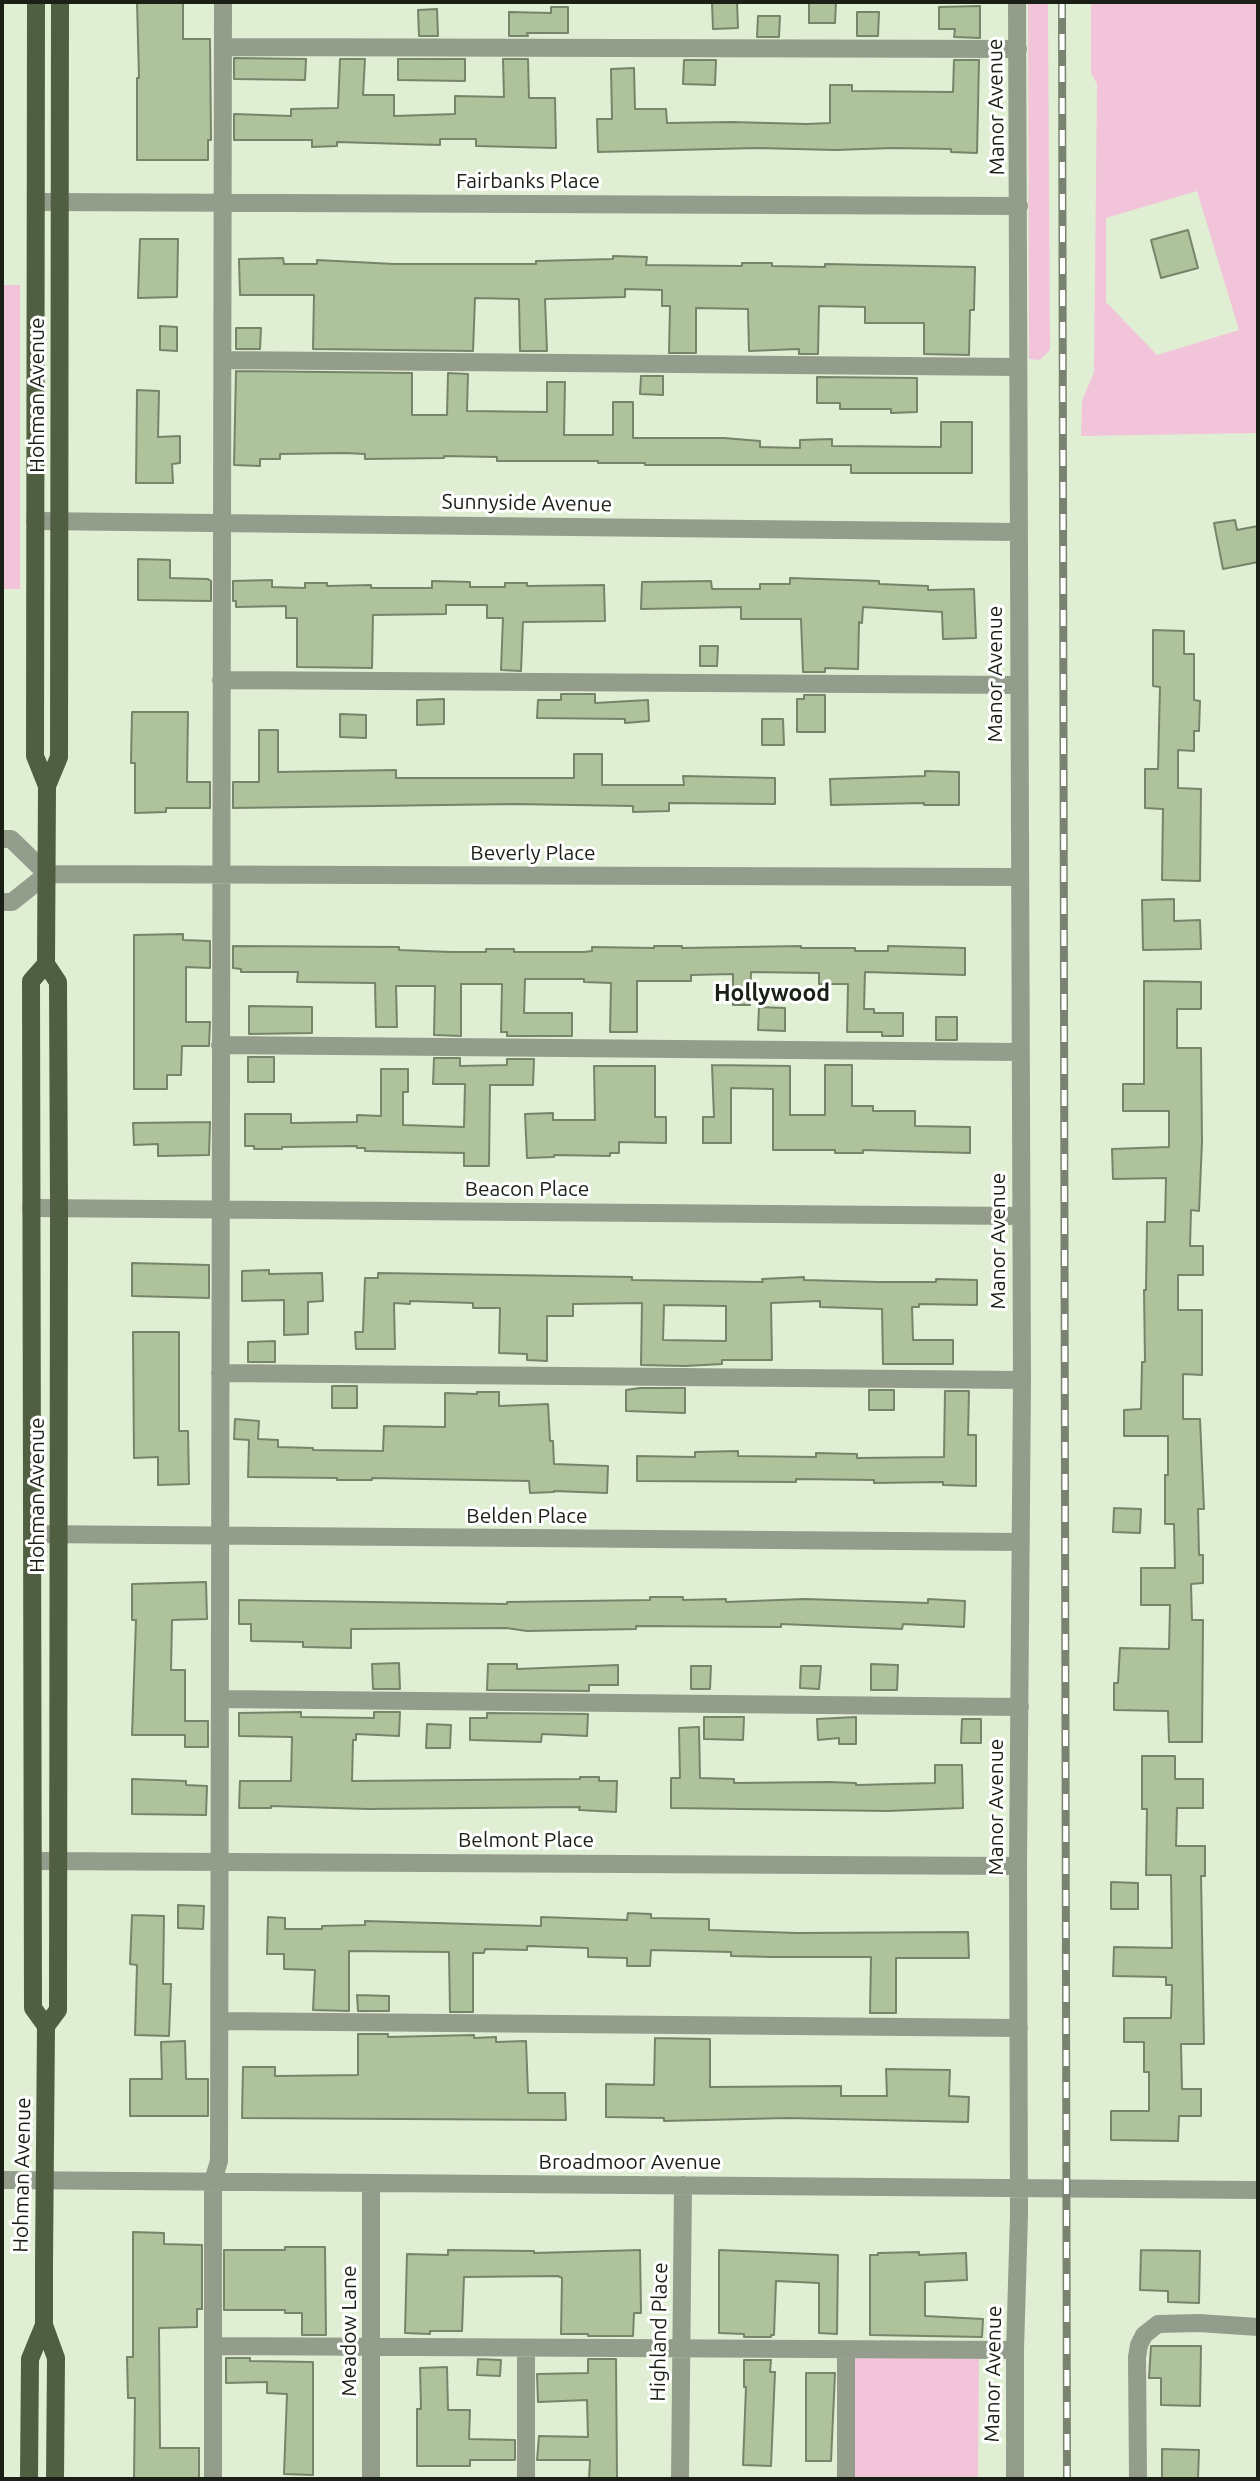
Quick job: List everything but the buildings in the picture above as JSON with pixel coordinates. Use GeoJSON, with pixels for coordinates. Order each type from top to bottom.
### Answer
{"type":"FeatureCollection","features":[{"type":"Feature","properties":{"kind":"main road","name":"Hohman Avenue"},"geometry":{"type":"LineString","coordinates":[[36,2],[35,755],[47,786],[46,964],[58,982],[60,1208],[58,2010],[46,2026],[44,2179],[44,2325],[56,2358],[55,2479]]}},
{"type":"Feature","properties":{"kind":"main road","name":"Hohman Avenue"},"geometry":{"type":"LineString","coordinates":[[47,786],[60,757],[60,2]]}},
{"type":"Feature","properties":{"kind":"main road","name":"Hohman Avenue"},"geometry":{"type":"LineString","coordinates":[[46,964],[31,981],[33,2008],[46,2026]]}},
{"type":"Feature","properties":{"kind":"main road","name":"Hohman Avenue"},"geometry":{"type":"LineString","coordinates":[[29,2479],[30,2359],[44,2325]]}},
{"type":"Feature","properties":{"kind":"street"},"geometry":{"type":"LineString","coordinates":[[212,2479],[213,2181],[219,2161],[223,2]]}},
{"type":"Feature","properties":{"kind":"street","name":"Manor Avenue"},"geometry":{"type":"LineString","coordinates":[[1015,2479],[1019,2188],[1018,1866],[1022,1380],[1018,877],[1017,2]]}},
{"type":"Feature","properties":{"kind":"street"},"geometry":{"type":"LineString","coordinates":[[223,47],[1018,49]]}},
{"type":"Feature","properties":{"kind":"street","name":"Fairbanks Place"},"geometry":{"type":"LineString","coordinates":[[36,202],[1019,206]]}},
{"type":"Feature","properties":{"kind":"street"},"geometry":{"type":"LineString","coordinates":[[222,360],[1018,367]]}},
{"type":"Feature","properties":{"kind":"street","name":"Sunnyside Avenue"},"geometry":{"type":"LineString","coordinates":[[35,521],[1018,532]]}},
{"type":"Feature","properties":{"kind":"street"},"geometry":{"type":"LineString","coordinates":[[221,680],[1018,685]]}},
{"type":"Feature","properties":{"kind":"street"},"geometry":{"type":"LineString","coordinates":[[2,839],[11,839],[47,874],[12,902],[2,902]]}},
{"type":"Feature","properties":{"kind":"street","name":"Beverly Place"},"geometry":{"type":"LineString","coordinates":[[47,874],[1018,877]]}},
{"type":"Feature","properties":{"kind":"street"},"geometry":{"type":"LineString","coordinates":[[220,1045],[1019,1052]]}},
{"type":"Feature","properties":{"kind":"street","name":"Beacon Place"},"geometry":{"type":"LineString","coordinates":[[32,1208],[1021,1216]]}},
{"type":"Feature","properties":{"kind":"street"},"geometry":{"type":"LineString","coordinates":[[220,1373],[1022,1380]]}},
{"type":"Feature","properties":{"kind":"street","name":"Belden Place"},"geometry":{"type":"LineString","coordinates":[[32,1534],[1021,1542]]}},
{"type":"Feature","properties":{"kind":"street"},"geometry":{"type":"LineString","coordinates":[[220,1699],[1020,1707]]}},
{"type":"Feature","properties":{"kind":"street","name":"Belmont Place"},"geometry":{"type":"LineString","coordinates":[[33,1861],[1018,1866]]}},
{"type":"Feature","properties":{"kind":"street"},"geometry":{"type":"LineString","coordinates":[[219,2021],[1019,2028]]}},
{"type":"Feature","properties":{"kind":"street","name":"Broadmoor Avenue"},"geometry":{"type":"LineString","coordinates":[[2,2180],[1258,2190]]}},
{"type":"Feature","properties":{"kind":"street","name":"Meadow Lane"},"geometry":{"type":"LineString","coordinates":[[371,2183],[371,2479]]}},
{"type":"Feature","properties":{"kind":"street","name":"Highland Place"},"geometry":{"type":"LineString","coordinates":[[680,2479],[683,2185]]}},
{"type":"Feature","properties":{"kind":"street"},"geometry":{"type":"LineString","coordinates":[[1138,2479],[1137,2357],[1144,2335],[1158,2324],[1199,2323],[1258,2327]]}},
{"type":"Feature","properties":{"kind":"street"},"geometry":{"type":"LineString","coordinates":[[213,2346],[1015,2350]]}},
{"type":"Feature","properties":{"kind":"street"},"geometry":{"type":"LineString","coordinates":[[526,2348],[526,2479]]}},
{"type":"Feature","properties":{"kind":"street"},"geometry":{"type":"LineString","coordinates":[[846,2350],[846,2479]]}},
{"type":"Feature","properties":{"kind":"shaded area"},"geometry":{"type":"Polygon","coordinates":[[[1028,2],[1048,2],[1050,350],[1040,360],[1029,359],[1028,2]]]}},
{"type":"Feature","properties":{"kind":"shaded area"},"geometry":{"type":"Polygon","coordinates":[[[1091,2],[1258,3],[1258,433],[1081,436],[1082,401],[1094,372],[1097,84],[1091,73],[1091,2]],[[1197,191],[1106,218],[1106,302],[1157,355],[1239,330],[1197,191]]]}},
{"type":"Feature","properties":{"kind":"shaded area"},"geometry":{"type":"Polygon","coordinates":[[[2,285],[20,285],[20,589],[2,589],[2,285]]]}},
{"type":"Feature","properties":{"kind":"shaded area"},"geometry":{"type":"Polygon","coordinates":[[[979,2357],[978,2479],[854,2479],[854,2358],[979,2357]]]}},
{"type":"Feature","properties":{"kind":"railway"},"geometry":{"type":"LineString","coordinates":[[1062,2],[1067,2479]]}},
{"type":"Feature","properties":{"kind":"district","name":"Hollywood"},"geometry":{"type":"Point","coordinates":[772,993]}}]}
